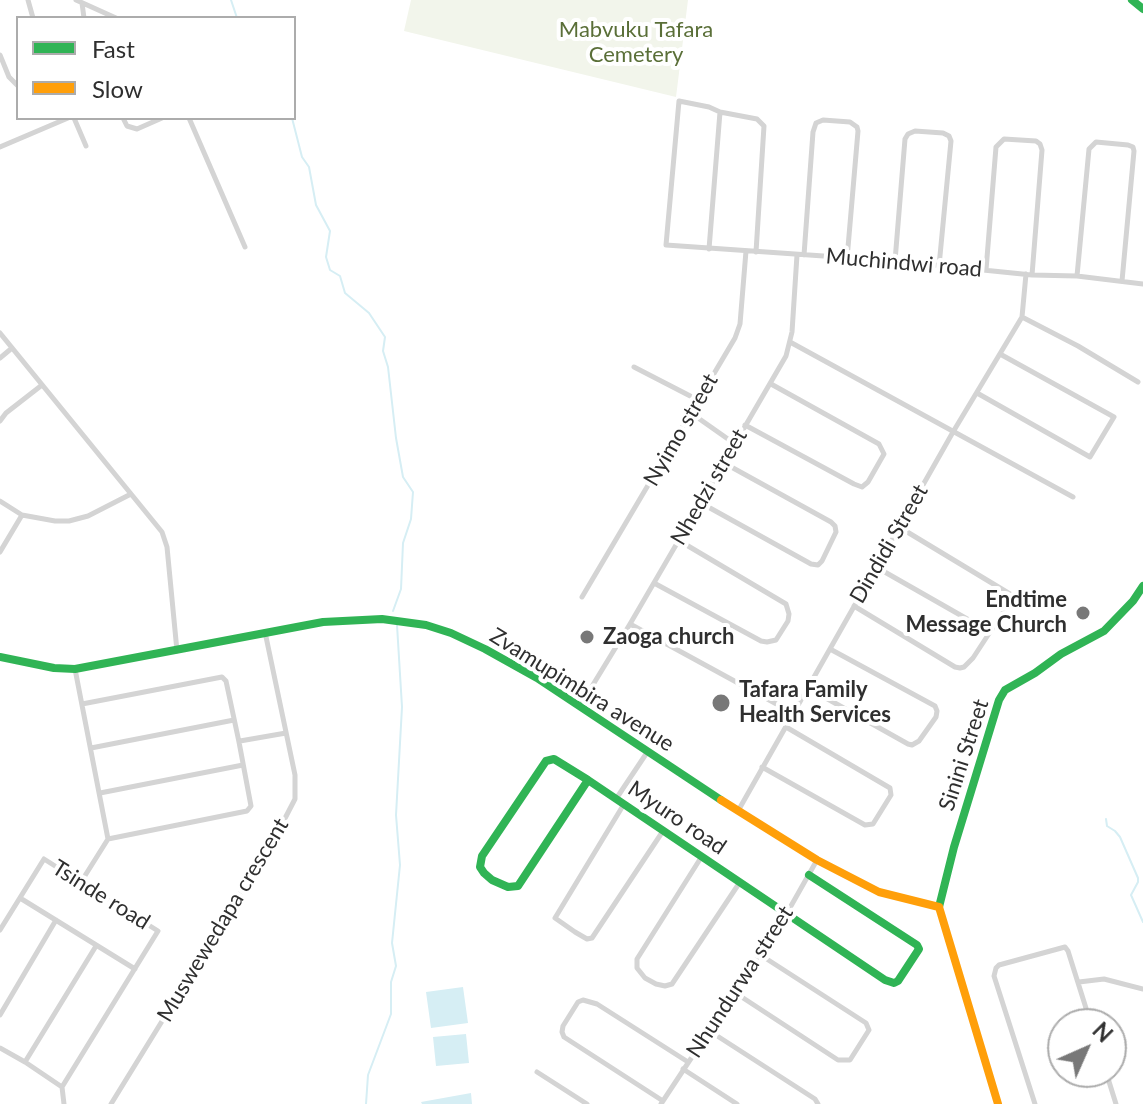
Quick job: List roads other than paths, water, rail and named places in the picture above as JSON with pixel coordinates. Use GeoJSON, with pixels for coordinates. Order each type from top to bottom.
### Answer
{"type":"FeatureCollection","features":[{"type":"Feature","properties":{"kind":"street"},"geometry":{"type":"LineString","coordinates":[[1132,0],[1143,9]]}},
{"type":"Feature","properties":{"kind":"street"},"geometry":{"type":"LineString","coordinates":[[79,1],[112,16]]}},
{"type":"Feature","properties":{"kind":"street"},"geometry":{"type":"LineString","coordinates":[[0,55],[9,77],[16,84]]}},
{"type":"Feature","properties":{"kind":"street","name":"Muchindwi road"},"geometry":{"type":"LineString","coordinates":[[720,112],[679,101],[666,245],[895,261],[1143,284]]}},
{"type":"Feature","properties":{"kind":"street"},"geometry":{"type":"LineString","coordinates":[[709,249],[720,112],[757,119],[764,126],[756,252]]}},
{"type":"Feature","properties":{"kind":"street"},"geometry":{"type":"LineString","coordinates":[[0,147],[63,120]]}},
{"type":"Feature","properties":{"kind":"street"},"geometry":{"type":"LineString","coordinates":[[75,120],[86,146]]}},
{"type":"Feature","properties":{"kind":"street"},"geometry":{"type":"LineString","coordinates":[[124,120],[127,126],[137,129],[157,120]]}},
{"type":"Feature","properties":{"kind":"street"},"geometry":{"type":"LineString","coordinates":[[190,120],[245,247]]}},
{"type":"Feature","properties":{"kind":"street","name":"Nhedzi street"},"geometry":{"type":"LineString","coordinates":[[580,706],[786,356],[813,132],[816,123],[823,120],[850,122],[858,131],[847,259]]}},
{"type":"Feature","properties":{"kind":"street"},"geometry":{"type":"LineString","coordinates":[[895,261],[905,139],[915,131],[943,133],[951,141],[939,267]]}},
{"type":"Feature","properties":{"kind":"street","name":"Dindidi Street"},"geometry":{"type":"LineString","coordinates":[[738,811],[953,432],[1022,317],[1042,150],[1036,141],[1004,139],[996,147],[986,270]]}},
{"type":"Feature","properties":{"kind":"street"},"geometry":{"type":"LineString","coordinates":[[1077,276],[1089,149],[1096,142],[1128,145],[1134,151],[1122,281]]}},
{"type":"Feature","properties":{"kind":"street","name":"Nyimo street"},"geometry":{"type":"LineString","coordinates":[[582,597],[738,331],[746,251]]}},
{"type":"Feature","properties":{"kind":"street"},"geometry":{"type":"LineString","coordinates":[[1022,317],[1138,382]]}},
{"type":"Feature","properties":{"kind":"street"},"geometry":{"type":"LineString","coordinates":[[0,333],[162,532],[177,651]]}},
{"type":"Feature","properties":{"kind":"street"},"geometry":{"type":"LineString","coordinates":[[790,342],[1073,497]]}},
{"type":"Feature","properties":{"kind":"street"},"geometry":{"type":"LineString","coordinates":[[0,358],[12,348]]}},
{"type":"Feature","properties":{"kind":"street"},"geometry":{"type":"LineString","coordinates":[[977,393],[1090,457],[1114,417],[1000,354]]}},
{"type":"Feature","properties":{"kind":"street"},"geometry":{"type":"LineString","coordinates":[[634,367],[698,400]]}},
{"type":"Feature","properties":{"kind":"street"},"geometry":{"type":"LineString","coordinates":[[745,425],[854,484],[862,487],[868,482],[884,454],[883,448],[771,384]]}},
{"type":"Feature","properties":{"kind":"street"},"geometry":{"type":"LineString","coordinates":[[0,421],[42,385]]}},
{"type":"Feature","properties":{"kind":"street"},"geometry":{"type":"LineString","coordinates":[[691,413],[735,444]]}},
{"type":"Feature","properties":{"kind":"street"},"geometry":{"type":"LineString","coordinates":[[701,503],[811,564],[818,565],[822,561],[836,532],[831,522],[724,463]]}},
{"type":"Feature","properties":{"kind":"street"},"geometry":{"type":"LineString","coordinates":[[0,501],[22,515],[55,521],[79,519],[131,494]]}},
{"type":"Feature","properties":{"kind":"street"},"geometry":{"type":"LineString","coordinates":[[0,552],[22,515]]}},
{"type":"Feature","properties":{"kind":"street"},"geometry":{"type":"LineString","coordinates":[[854,606],[960,668],[973,658],[1011,601],[1010,594],[899,527]]}},
{"type":"Feature","properties":{"kind":"street"},"geometry":{"type":"LineString","coordinates":[[654,583],[761,641],[776,640],[788,621],[786,604],[678,540]]}},
{"type":"Feature","properties":{"kind":"street"},"geometry":{"type":"LineString","coordinates":[[876,567],[990,632]]}},
{"type":"Feature","properties":{"kind":"street","name":"Sinini Street"},"geometry":{"type":"LineString","coordinates":[[939,907],[954,847],[999,700],[1005,690],[1104,631],[1143,586]]}},
{"type":"Feature","properties":{"kind":"street","name":"Zvamupimbira avenue"},"geometry":{"type":"LineString","coordinates":[[0,657],[75,669],[323,622],[360,619],[426,625],[485,649],[537,678],[817,860],[879,892],[939,907]]}},
{"type":"Feature","properties":{"kind":"street"},"geometry":{"type":"LineString","coordinates":[[630,624],[793,713]]}},
{"type":"Feature","properties":{"kind":"street","name":"Muswewedapa crescent"},"geometry":{"type":"LineString","coordinates":[[111,1104],[295,799],[295,775],[265,632]]}},
{"type":"Feature","properties":{"kind":"street"},"geometry":{"type":"LineString","coordinates":[[808,688],[912,745],[919,741],[936,717],[935,706],[830,649]]}},
{"type":"Feature","properties":{"kind":"street"},"geometry":{"type":"LineString","coordinates":[[75,669],[108,839],[81,882]]}},
{"type":"Feature","properties":{"kind":"street"},"geometry":{"type":"LineString","coordinates":[[82,704],[220,677],[226,681],[239,742],[251,806],[244,812],[108,839]]}},
{"type":"Feature","properties":{"kind":"street"},"geometry":{"type":"LineString","coordinates":[[91,748],[234,720]]}},
{"type":"Feature","properties":{"kind":"street"},"geometry":{"type":"LineString","coordinates":[[762,767],[868,826],[873,824],[891,795],[890,788],[786,727]]}},
{"type":"Feature","properties":{"kind":"street"},"geometry":{"type":"LineString","coordinates":[[239,742],[286,733]]}},
{"type":"Feature","properties":{"kind":"street"},"geometry":{"type":"LineString","coordinates":[[648,751],[555,918],[587,939],[592,938],[663,831]]}},
{"type":"Feature","properties":{"kind":"street","name":"Myuro road"},"geometry":{"type":"LineString","coordinates":[[588,780],[518,886],[508,887],[497,883],[484,873],[480,867],[482,856],[546,761],[554,759],[588,780],[889,982],[898,981],[919,949],[915,943],[809,875]]}},
{"type":"Feature","properties":{"kind":"street"},"geometry":{"type":"LineString","coordinates":[[100,793],[243,765]]}},
{"type":"Feature","properties":{"kind":"street"},"geometry":{"type":"LineString","coordinates":[[702,856],[637,959],[637,968],[645,978],[656,984],[672,984],[740,882]]}},
{"type":"Feature","properties":{"kind":"street","name":"Tsinde road"},"geometry":{"type":"LineString","coordinates":[[20,898],[44,859],[158,931],[135,969]]}},
{"type":"Feature","properties":{"kind":"street","name":"Nhundurwa street"},"geometry":{"type":"LineString","coordinates":[[662,1103],[787,913],[817,860]]}},
{"type":"Feature","properties":{"kind":"street"},"geometry":{"type":"LineString","coordinates":[[0,930],[20,898],[135,969],[62,1087],[64,1104]]}},
{"type":"Feature","properties":{"kind":"street"},"geometry":{"type":"LineString","coordinates":[[939,907],[998,1104]]}},
{"type":"Feature","properties":{"kind":"street"},"geometry":{"type":"LineString","coordinates":[[0,1015],[56,920]]}},
{"type":"Feature","properties":{"kind":"street"},"geometry":{"type":"LineString","coordinates":[[25,1062],[96,946]]}},
{"type":"Feature","properties":{"kind":"street"},"geometry":{"type":"LineString","coordinates":[[1035,1104],[994,976],[996,968],[1065,947],[1086,1008]]}},
{"type":"Feature","properties":{"kind":"street"},"geometry":{"type":"LineString","coordinates":[[734,992],[838,1060],[850,1060],[869,1030],[866,1023],[759,954]]}},
{"type":"Feature","properties":{"kind":"street"},"geometry":{"type":"LineString","coordinates":[[1079,982],[1104,979],[1143,989]]}},
{"type":"Feature","properties":{"kind":"street"},"geometry":{"type":"LineString","coordinates":[[662,1103],[564,1037],[563,1026],[578,1002],[583,1000],[597,1004],[688,1062]]}},
{"type":"Feature","properties":{"kind":"street"},"geometry":{"type":"LineString","coordinates":[[708,1030],[815,1099],[818,1104]]}},
{"type":"Feature","properties":{"kind":"street"},"geometry":{"type":"LineString","coordinates":[[0,1048],[62,1087]]}},
{"type":"Feature","properties":{"kind":"street"},"geometry":{"type":"LineString","coordinates":[[683,1069],[737,1104]]}},
{"type":"Feature","properties":{"kind":"street"},"geometry":{"type":"LineString","coordinates":[[537,1072],[587,1104]]}},
{"type":"Feature","properties":{"kind":"water"},"geometry":{"type":"Polygon","coordinates":[[[463,987],[468,1023],[431,1028],[426,992],[463,987]]]}},
{"type":"Feature","properties":{"kind":"water"},"geometry":{"type":"Polygon","coordinates":[[[466,1034],[469,1063],[436,1066],[433,1037],[466,1034]]]}},
{"type":"Feature","properties":{"kind":"water"},"geometry":{"type":"Polygon","coordinates":[[[471,1093],[472,1104],[421,1102],[471,1093]]]}},
{"type":"Feature","properties":{"kind":"waterway"},"geometry":{"type":"LineString","coordinates":[[231,0],[236,16]]}},
{"type":"Feature","properties":{"kind":"waterway"},"geometry":{"type":"LineString","coordinates":[[293,120],[302,157],[309,167],[316,205],[330,231],[326,257],[330,270],[340,276],[345,293],[369,313],[385,337],[383,351],[388,367],[403,477],[413,492],[411,519],[403,543],[401,589],[393,611]]}},
{"type":"Feature","properties":{"kind":"waterway"},"geometry":{"type":"LineString","coordinates":[[366,1104],[368,1075],[391,1014],[391,982],[396,966],[392,943],[400,865],[396,815],[402,707],[397,625]]}},
{"type":"Feature","properties":{"kind":"waterway"},"geometry":{"type":"LineString","coordinates":[[1106,819],[1107,826],[1120,837],[1138,878],[1131,895],[1143,922]]}},
{"type":"Feature","properties":{"kind":"place","name":"Endtime Message Church"},"geometry":{"type":"Point","coordinates":[1083,613]}},
{"type":"Feature","properties":{"kind":"place","name":"Zaoga church"},"geometry":{"type":"Point","coordinates":[587,637]}},
{"type":"Feature","properties":{"kind":"place","name":"Tafara Family Health Services"},"geometry":{"type":"Point","coordinates":[721,703]}},
{"type":"Feature","properties":{"kind":"park label","name":"Mabvuku Tafara Cemetery"},"geometry":{"type":"Point","coordinates":[636,42]}}]}
